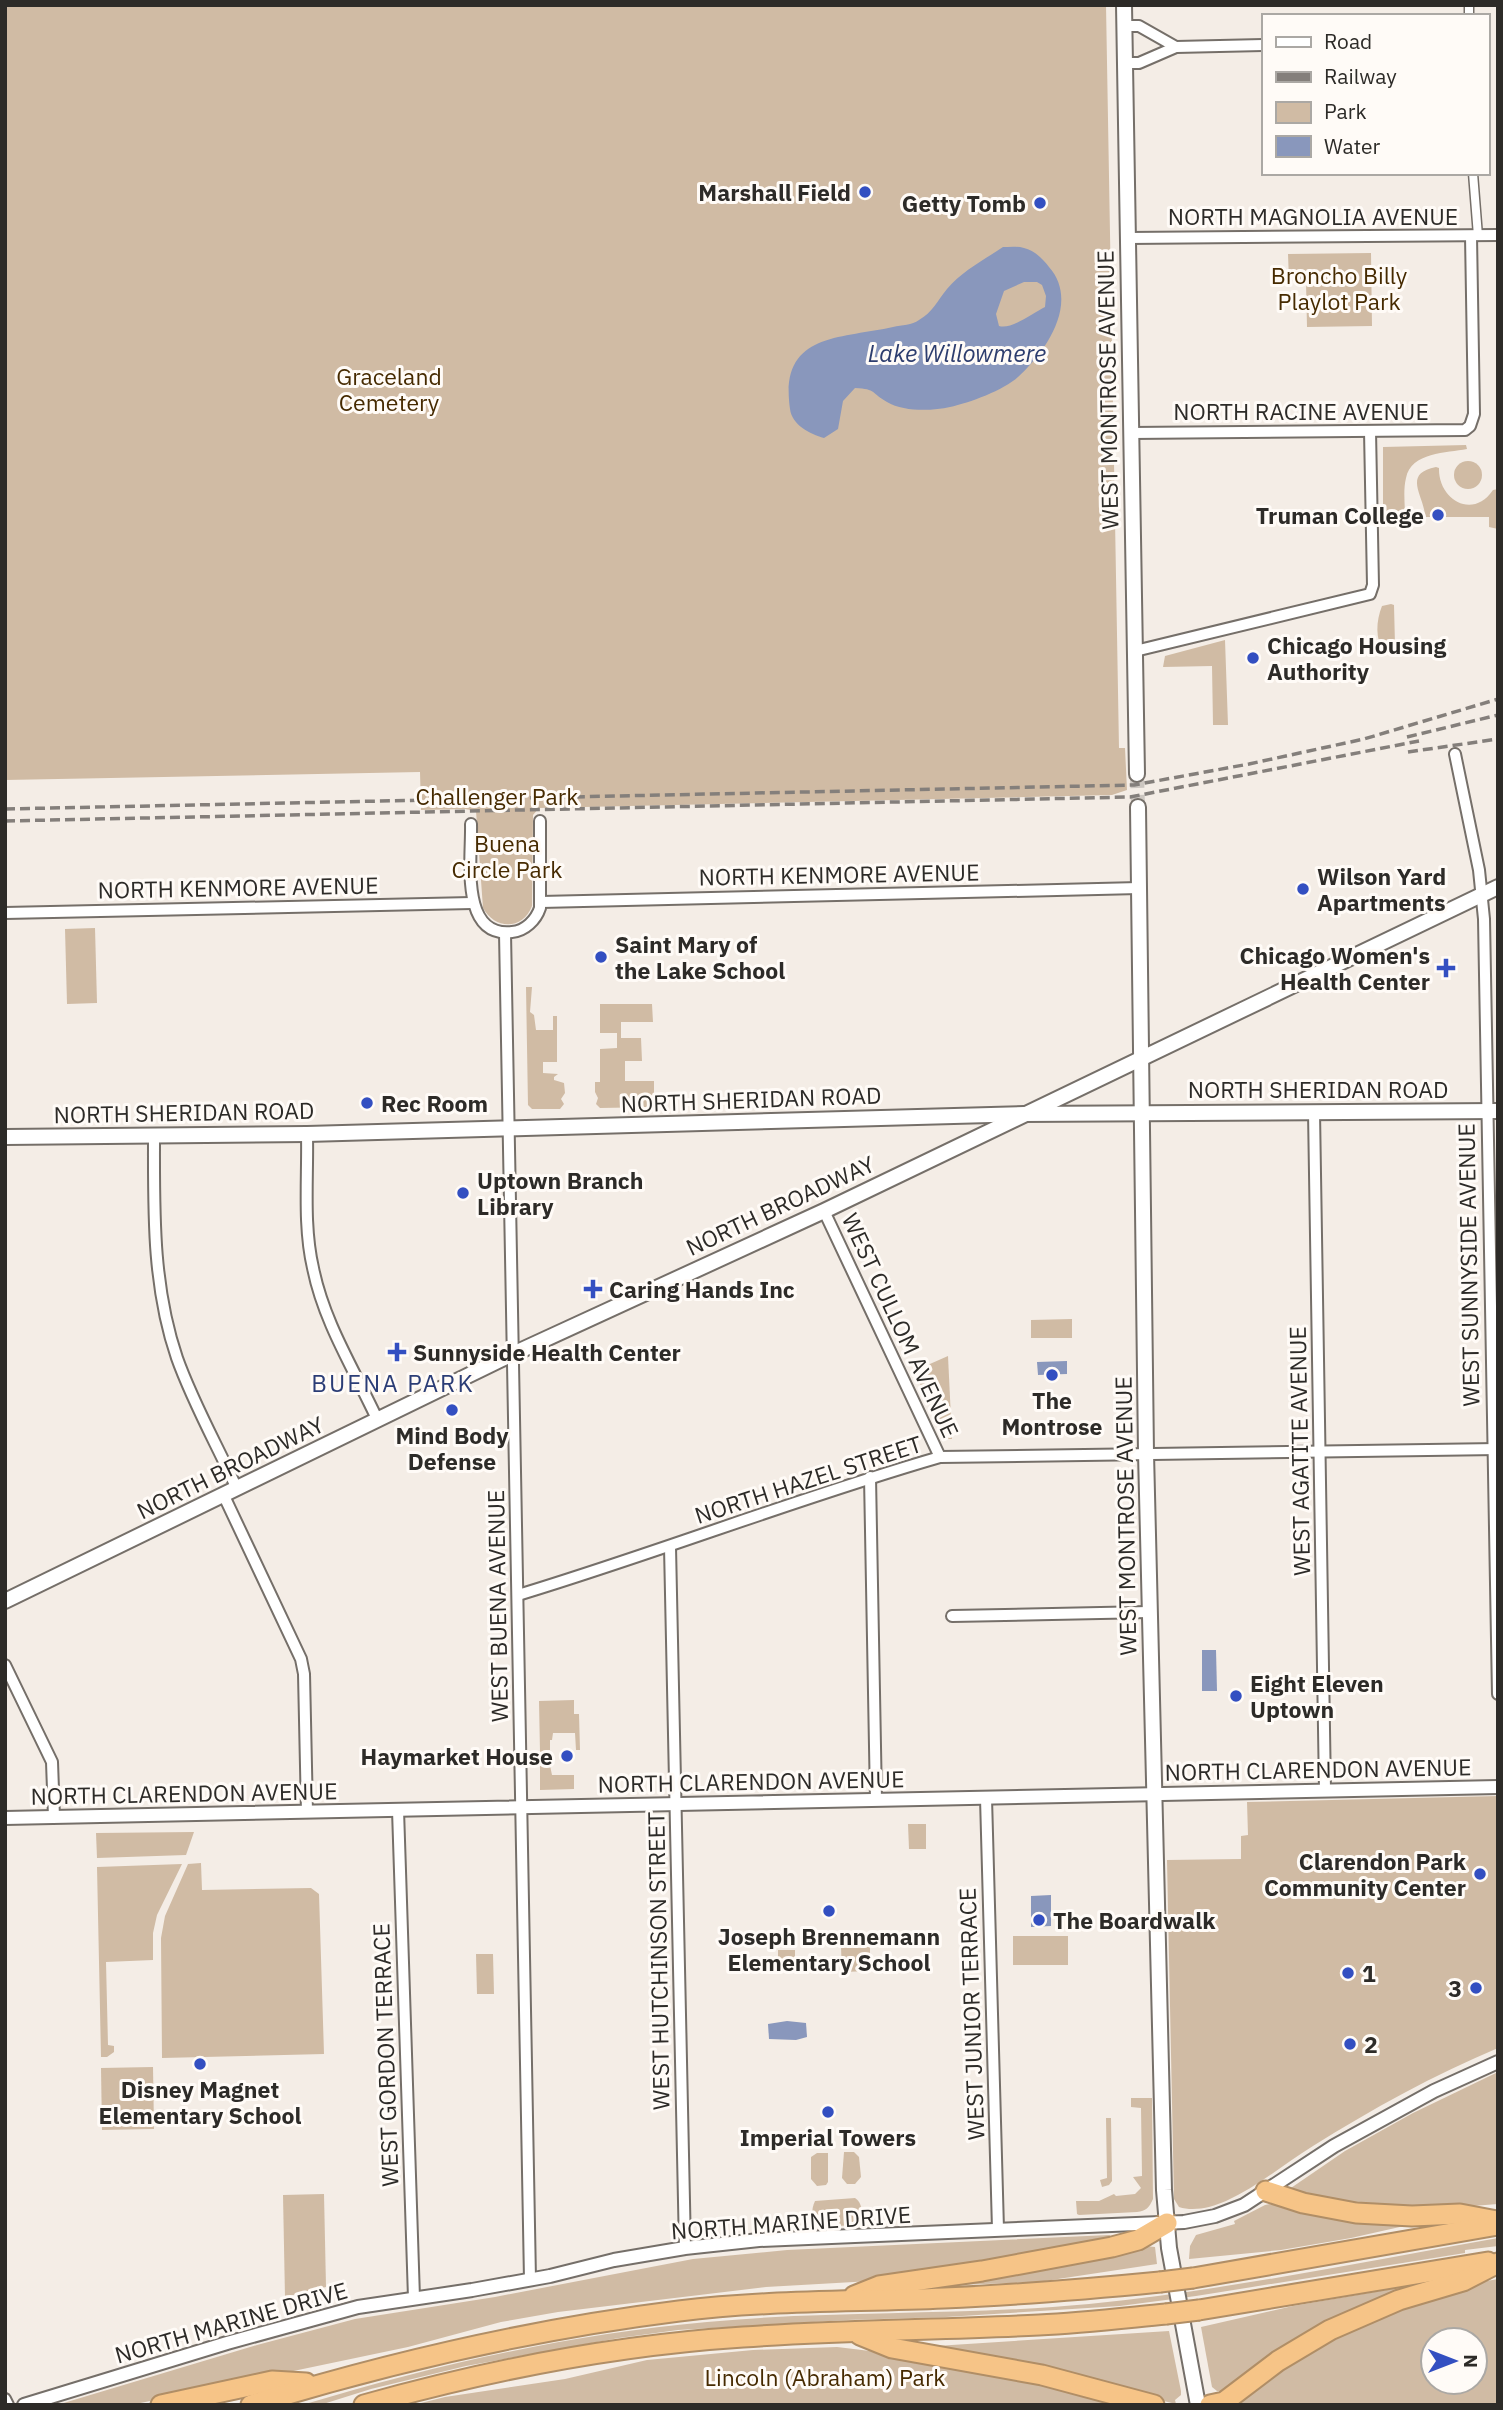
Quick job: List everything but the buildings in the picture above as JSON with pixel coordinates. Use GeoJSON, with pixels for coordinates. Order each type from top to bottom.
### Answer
{"type":"FeatureCollection","features":[{"type":"Feature","properties":{"kind":"highway"},"geometry":{"type":"LineString","coordinates":[[1266,2191],[1303,2203],[1356,2213],[1412,2216],[1460,2214],[1498,2223]]}},
{"type":"Feature","properties":{"kind":"highway"},"geometry":{"type":"LineString","coordinates":[[840,2302],[879,2286],[982,2271],[1112,2247],[1138,2240],[1167,2223]]}},
{"type":"Feature","properties":{"kind":"highway"},"geometry":{"type":"LineString","coordinates":[[251,2405],[321,2383],[438,2354],[582,2326],[721,2307],[1039,2293],[1160,2282],[1498,2223]]}},
{"type":"Feature","properties":{"kind":"highway"},"geometry":{"type":"LineString","coordinates":[[364,2405],[419,2389],[486,2375],[662,2344],[744,2337],[1042,2325],[1166,2314],[1498,2261]]}},
{"type":"Feature","properties":{"kind":"highway"},"geometry":{"type":"LineString","coordinates":[[1210,2405],[1224,2402],[1279,2361],[1330,2330],[1408,2297],[1463,2281],[1498,2261]]}},
{"type":"Feature","properties":{"kind":"highway"},"geometry":{"type":"LineString","coordinates":[[854,2332],[892,2348],[1042,2375],[1154,2405]]}},
{"type":"Feature","properties":{"kind":"highway"},"geometry":{"type":"LineString","coordinates":[[161,2405],[272,2381],[321,2383]]}},
{"type":"Feature","properties":{"kind":"main road","name":"WEST MONTROSE AVENUE"},"geometry":{"type":"LineString","coordinates":[[1124,5],[1137,774]]}},
{"type":"Feature","properties":{"kind":"main road","name":"WEST MONTROSE AVENUE"},"geometry":{"type":"LineString","coordinates":[[1138,807],[1146,1453],[1164,2190],[1170,2248],[1198,2405]]}},
{"type":"Feature","properties":{"kind":"main road","name":"NORTH BROADWAY"},"geometry":{"type":"LineString","coordinates":[[5,1601],[514,1354],[824,1210],[1498,887]]}},
{"type":"Feature","properties":{"kind":"main road","name":"NORTH SHERIDAN ROAD"},"geometry":{"type":"LineString","coordinates":[[5,1137],[307,1134],[1024,1114],[1492,1111]]}},
{"type":"Feature","properties":{"kind":"street"},"geometry":{"type":"LineString","coordinates":[[1124,26],[1139,26],[1176,47]]}},
{"type":"Feature","properties":{"kind":"street"},"geometry":{"type":"LineString","coordinates":[[1125,64],[1139,63],[1176,47],[1262,45]]}},
{"type":"Feature","properties":{"kind":"street"},"geometry":{"type":"LineString","coordinates":[[1473,175],[1473,198],[1478,213],[1475,236]]}},
{"type":"Feature","properties":{"kind":"street","name":"NORTH MAGNOLIA AVENUE"},"geometry":{"type":"LineString","coordinates":[[1128,238],[1498,235]]}},
{"type":"Feature","properties":{"kind":"street","name":"NORTH RACINE AVENUE"},"geometry":{"type":"LineString","coordinates":[[1131,433],[1460,431],[1470,426],[1474,414],[1475,236]]}},
{"type":"Feature","properties":{"kind":"street"},"geometry":{"type":"LineString","coordinates":[[1135,651],[1370,594],[1373,585],[1370,431]]}},
{"type":"Feature","properties":{"kind":"street","name":"WEST SUNNYSIDE AVENUE"},"geometry":{"type":"LineString","coordinates":[[1455,754],[1482,895],[1492,1111],[1498,1695]]}},
{"type":"Feature","properties":{"kind":"street"},"geometry":{"type":"LineString","coordinates":[[471,824],[472,903],[486,926],[505,933],[517,932],[538,915],[541,902],[540,821]]}},
{"type":"Feature","properties":{"kind":"street","name":"NORTH KENMORE AVENUE"},"geometry":{"type":"LineString","coordinates":[[541,902],[1139,888]]}},
{"type":"Feature","properties":{"kind":"street","name":"NORTH KENMORE AVENUE"},"geometry":{"type":"LineString","coordinates":[[5,913],[472,903]]}},
{"type":"Feature","properties":{"kind":"street","name":"WEST BUENA AVENUE"},"geometry":{"type":"LineString","coordinates":[[505,933],[530,2279]]}},
{"type":"Feature","properties":{"kind":"street","name":"WEST AGATITE AVENUE"},"geometry":{"type":"LineString","coordinates":[[1314,1112],[1325,1790]]}},
{"type":"Feature","properties":{"kind":"street"},"geometry":{"type":"LineString","coordinates":[[307,1134],[308,1236],[313,1270],[334,1332],[377,1421]]}},
{"type":"Feature","properties":{"kind":"street"},"geometry":{"type":"LineString","coordinates":[[155,1135],[156,1251],[164,1310],[181,1368],[300,1659],[304,1674],[307,1812]]}},
{"type":"Feature","properties":{"kind":"street","name":"WEST CULLOM AVENUE"},"geometry":{"type":"LineString","coordinates":[[824,1210],[940,1457]]}},
{"type":"Feature","properties":{"kind":"street","name":"NORTH HAZEL STREET"},"geometry":{"type":"LineString","coordinates":[[518,1595],[870,1477],[940,1457],[1495,1449]]}},
{"type":"Feature","properties":{"kind":"street"},"geometry":{"type":"LineString","coordinates":[[870,1477],[876,1800]]}},
{"type":"Feature","properties":{"kind":"street","name":"WEST HUTCHINSON STREET"},"geometry":{"type":"LineString","coordinates":[[670,1546],[685,2248]]}},
{"type":"Feature","properties":{"kind":"street"},"geometry":{"type":"LineString","coordinates":[[952,1616],[1149,1612]]}},
{"type":"Feature","properties":{"kind":"street"},"geometry":{"type":"LineString","coordinates":[[5,1665],[52,1762],[54,1817]]}},
{"type":"Feature","properties":{"kind":"street","name":"NORTH CLARENDON AVENUE"},"geometry":{"type":"LineString","coordinates":[[5,1818],[1498,1787]]}},
{"type":"Feature","properties":{"kind":"street","name":"WEST JUNIOR TERRACE"},"geometry":{"type":"LineString","coordinates":[[986,1798],[998,2229]]}},
{"type":"Feature","properties":{"kind":"street","name":"WEST GORDON TERRACE"},"geometry":{"type":"LineString","coordinates":[[398,1810],[414,2298]]}},
{"type":"Feature","properties":{"kind":"street","name":"NORTH MARINE DRIVE"},"geometry":{"type":"LineString","coordinates":[[24,2405],[306,2320],[358,2307],[530,2279],[604,2262],[685,2248],[752,2241],[1184,2222],[1215,2216],[1244,2205],[1301,2165],[1434,2091],[1498,2062]]}},
{"type":"Feature","properties":{"kind":"street"},"geometry":{"type":"LineString","coordinates":[[5,2399],[8,2405]]}},
{"type":"Feature","properties":{"kind":"green space","name":"Graceland Cemetery"},"geometry":{"type":"Polygon","coordinates":[[[5,5],[1106,5],[1119,748],[1125,748],[1127,790],[1112,795],[539,808],[533,815],[532,906],[522,920],[509,924],[494,920],[483,908],[476,811],[421,810],[420,772],[5,780],[5,5]]]}},
{"type":"Feature","properties":{"kind":"green space","name":"Broncho Billy Playlot Park"},"geometry":{"type":"Polygon","coordinates":[[[1371,253],[1372,326],[1307,327],[1306,282],[1289,281],[1288,254],[1371,253]]]}},
{"type":"Feature","properties":{"kind":"green space"},"geometry":{"type":"Polygon","coordinates":[[[1466,445],[1467,449],[1431,455],[1415,463],[1409,469],[1405,483],[1405,517],[1393,517],[1392,522],[1383,522],[1383,447],[1466,445]]]}},
{"type":"Feature","properties":{"kind":"green space"},"geometry":{"type":"Polygon","coordinates":[[[1468,461],[1478,465],[1482,475],[1478,485],[1468,489],[1458,485],[1454,475],[1458,465],[1468,461]]]}},
{"type":"Feature","properties":{"kind":"green space"},"geometry":{"type":"Polygon","coordinates":[[[1439,468],[1444,489],[1458,502],[1476,504],[1498,489],[1498,529],[1489,527],[1489,517],[1425,517],[1417,480],[1425,470],[1439,468]]]}},
{"type":"Feature","properties":{"kind":"green space"},"geometry":{"type":"Polygon","coordinates":[[[1394,605],[1395,645],[1384,649],[1384,652],[1379,641],[1378,624],[1382,606],[1394,605]]]}},
{"type":"Feature","properties":{"kind":"green space"},"geometry":{"type":"Polygon","coordinates":[[[1225,640],[1228,725],[1213,725],[1212,666],[1163,667],[1165,656],[1225,640]]]}},
{"type":"Feature","properties":{"kind":"green space"},"geometry":{"type":"Polygon","coordinates":[[[95,928],[97,1003],[67,1004],[65,929],[95,928]]]}},
{"type":"Feature","properties":{"kind":"green space"},"geometry":{"type":"Polygon","coordinates":[[[526,987],[532,987],[530,1012],[534,1015],[536,1030],[553,1030],[553,1016],[557,1016],[557,1062],[543,1062],[543,1073],[558,1074],[554,1080],[564,1083],[565,1093],[561,1099],[564,1104],[560,1109],[532,1109],[528,1105],[526,987]]]}},
{"type":"Feature","properties":{"kind":"green space"},"geometry":{"type":"Polygon","coordinates":[[[600,1004],[652,1004],[653,1022],[621,1022],[621,1038],[641,1038],[642,1061],[625,1061],[625,1081],[654,1081],[654,1104],[657,1104],[657,1107],[600,1108],[596,1104],[598,1098],[595,1082],[600,1082],[600,1049],[617,1048],[617,1033],[600,1033],[600,1004]]]}},
{"type":"Feature","properties":{"kind":"green space"},"geometry":{"type":"Polygon","coordinates":[[[1072,1319],[1072,1338],[1031,1338],[1031,1320],[1072,1319]]]}},
{"type":"Feature","properties":{"kind":"green space"},"geometry":{"type":"Polygon","coordinates":[[[948,1356],[952,1439],[946,1439],[914,1371],[948,1356]]]}},
{"type":"Feature","properties":{"kind":"green space"},"geometry":{"type":"Polygon","coordinates":[[[574,1700],[574,1714],[579,1714],[580,1750],[576,1750],[575,1733],[553,1733],[550,1750],[540,1752],[539,1701],[574,1700]]]}},
{"type":"Feature","properties":{"kind":"green space"},"geometry":{"type":"Polygon","coordinates":[[[548,1756],[552,1775],[574,1775],[574,1789],[540,1790],[540,1757],[548,1756]]]}},
{"type":"Feature","properties":{"kind":"green space"},"geometry":{"type":"Polygon","coordinates":[[[1498,1796],[1498,2048],[1381,2106],[1313,2146],[1260,2182],[1221,2203],[1203,2208],[1179,2207],[1174,2199],[1167,1860],[1241,1859],[1241,1836],[1248,1835],[1247,1802],[1498,1796]]]}},
{"type":"Feature","properties":{"kind":"green space"},"geometry":{"type":"Polygon","coordinates":[[[908,1824],[926,1824],[926,1849],[909,1849],[908,1824]]]}},
{"type":"Feature","properties":{"kind":"green space"},"geometry":{"type":"Polygon","coordinates":[[[194,1832],[186,1855],[97,1858],[96,1833],[194,1832]]]}},
{"type":"Feature","properties":{"kind":"green space"},"geometry":{"type":"Polygon","coordinates":[[[201,1863],[202,1890],[311,1888],[319,1894],[324,2054],[162,2058],[161,1938],[165,1916],[188,1864],[201,1863]]]}},
{"type":"Feature","properties":{"kind":"green space"},"geometry":{"type":"Polygon","coordinates":[[[182,1864],[157,1915],[153,1933],[153,1960],[106,1962],[108,2045],[114,2046],[114,2052],[107,2057],[101,2057],[97,1867],[182,1864]]]}},
{"type":"Feature","properties":{"kind":"green space"},"geometry":{"type":"Polygon","coordinates":[[[1013,1936],[1068,1936],[1068,1965],[1013,1965],[1013,1936]]]}},
{"type":"Feature","properties":{"kind":"green space"},"geometry":{"type":"Polygon","coordinates":[[[841,1947],[870,1947],[870,1971],[842,1972],[841,1947]]]}},
{"type":"Feature","properties":{"kind":"green space"},"geometry":{"type":"Polygon","coordinates":[[[778,1950],[795,1950],[795,1971],[778,1971],[778,1950]]]}},
{"type":"Feature","properties":{"kind":"green space"},"geometry":{"type":"Polygon","coordinates":[[[476,1954],[493,1954],[494,1994],[477,1994],[476,1954]]]}},
{"type":"Feature","properties":{"kind":"green space"},"geometry":{"type":"Polygon","coordinates":[[[153,2067],[154,2129],[102,2130],[101,2068],[153,2067]]]}},
{"type":"Feature","properties":{"kind":"green space"},"geometry":{"type":"Polygon","coordinates":[[[1498,2072],[1498,2204],[1447,2208],[1349,2206],[1288,2190],[1345,2151],[1413,2113],[1498,2072]]]}},
{"type":"Feature","properties":{"kind":"green space"},"geometry":{"type":"Polygon","coordinates":[[[1131,2098],[1152,2098],[1153,2199],[1147,2208],[1140,2212],[1079,2215],[1076,2201],[1099,2201],[1114,2194],[1135,2194],[1141,2188],[1133,2177],[1142,2176],[1141,2108],[1131,2107],[1131,2098]]]}},
{"type":"Feature","properties":{"kind":"green space"},"geometry":{"type":"Polygon","coordinates":[[[1106,2118],[1111,2118],[1112,2181],[1102,2187],[1100,2180],[1107,2178],[1106,2118]]]}},
{"type":"Feature","properties":{"kind":"green space"},"geometry":{"type":"Polygon","coordinates":[[[844,2152],[854,2152],[859,2157],[861,2177],[855,2184],[847,2184],[842,2178],[844,2152]]]}},
{"type":"Feature","properties":{"kind":"green space"},"geometry":{"type":"Polygon","coordinates":[[[817,2153],[828,2153],[828,2182],[826,2185],[817,2186],[811,2179],[811,2157],[817,2153]]]}},
{"type":"Feature","properties":{"kind":"green space"},"geometry":{"type":"Polygon","coordinates":[[[324,2194],[326,2287],[285,2297],[283,2195],[324,2194]]]}},
{"type":"Feature","properties":{"kind":"green space"},"geometry":{"type":"Polygon","coordinates":[[[855,2198],[862,2211],[856,2225],[817,2227],[812,2214],[815,2201],[855,2198]]]}},
{"type":"Feature","properties":{"kind":"green space"},"geometry":{"type":"Polygon","coordinates":[[[1279,2202],[1413,2224],[1281,2250],[1189,2259],[1190,2246],[1196,2235],[1235,2224],[1234,2221],[1265,2205],[1279,2202]]]}},
{"type":"Feature","properties":{"kind":"green space"},"geometry":{"type":"Polygon","coordinates":[[[1109,2235],[1113,2238],[889,2280],[766,2287],[558,2312],[501,2322],[408,2347],[131,2405],[57,2405],[257,2345],[355,2319],[495,2297],[693,2259],[787,2250],[1109,2235]]]}},
{"type":"Feature","properties":{"kind":"green space"},"geometry":{"type":"Polygon","coordinates":[[[1498,2238],[1498,2246],[1465,2250],[1465,2253],[1120,2306],[678,2330],[619,2338],[466,2366],[371,2389],[320,2405],[302,2405],[452,2364],[604,2334],[755,2318],[1089,2304],[1243,2283],[1498,2238]]]}},
{"type":"Feature","properties":{"kind":"green space"},"geometry":{"type":"Polygon","coordinates":[[[1145,2246],[1155,2247],[1157,2264],[1038,2282],[930,2286],[1145,2246]]]}},
{"type":"Feature","properties":{"kind":"green space"},"geometry":{"type":"Polygon","coordinates":[[[1498,2279],[1498,2405],[1231,2405],[1272,2373],[1345,2329],[1470,2284],[1498,2279]]]}},
{"type":"Feature","properties":{"kind":"green space"},"geometry":{"type":"Polygon","coordinates":[[[1421,2284],[1224,2391],[1217,2391],[1212,2387],[1201,2327],[1293,2306],[1421,2284]]]}},
{"type":"Feature","properties":{"kind":"green space"},"geometry":{"type":"Polygon","coordinates":[[[1169,2331],[1181,2391],[1181,2395],[1175,2400],[1176,2404],[936,2346],[1169,2331]]]}},
{"type":"Feature","properties":{"kind":"green space","name":"Lincoln (Abraham) Park"},"geometry":{"type":"Polygon","coordinates":[[[837,2347],[986,2371],[1133,2405],[413,2405],[445,2397],[565,2379],[647,2360],[753,2350],[837,2347]]]}},
{"type":"Feature","properties":{"kind":"water","name":"Lake Willowmere"},"geometry":{"type":"Polygon","coordinates":[[[1003,247],[1028,249],[1035,253],[1047,264],[1058,281],[1061,295],[1056,326],[1039,354],[1018,377],[1004,387],[976,399],[935,409],[901,408],[871,390],[855,388],[843,401],[838,429],[824,438],[808,431],[794,420],[790,409],[789,384],[794,366],[804,353],[817,344],[834,338],[916,322],[931,310],[959,277],[1003,247]],[[1024,282],[1004,291],[996,314],[999,326],[1016,323],[1045,307],[1046,296],[1042,285],[1037,282],[1024,282]]]}},
{"type":"Feature","properties":{"kind":"water"},"geometry":{"type":"Polygon","coordinates":[[[1067,1361],[1067,1374],[1038,1375],[1037,1362],[1067,1361]]]}},
{"type":"Feature","properties":{"kind":"water"},"geometry":{"type":"Polygon","coordinates":[[[1202,1650],[1216,1650],[1217,1691],[1202,1691],[1202,1650]]]}},
{"type":"Feature","properties":{"kind":"water"},"geometry":{"type":"Polygon","coordinates":[[[1051,1895],[1051,1926],[1031,1927],[1031,1896],[1051,1895]]]}},
{"type":"Feature","properties":{"kind":"water"},"geometry":{"type":"Polygon","coordinates":[[[787,2021],[806,2023],[807,2037],[796,2040],[769,2039],[768,2024],[787,2021]]]}},
{"type":"Feature","properties":{"kind":"tunnel"},"geometry":{"type":"LineString","coordinates":[[1137,774],[1138,807]]}},
{"type":"Feature","properties":{"kind":"railway"},"geometry":{"type":"LineString","coordinates":[[5,809],[1134,785],[1364,739],[1498,699]]}},
{"type":"Feature","properties":{"kind":"railway"},"geometry":{"type":"LineString","coordinates":[[1407,737],[1498,715]]}},
{"type":"Feature","properties":{"kind":"railway"},"geometry":{"type":"LineString","coordinates":[[1408,752],[1498,739]]}},
{"type":"Feature","properties":{"kind":"railway"},"geometry":{"type":"LineString","coordinates":[[5,821],[1130,797],[1419,741]]}},
{"type":"Feature","properties":{"kind":"place","name":"Marshall Field"},"geometry":{"type":"Point","coordinates":[865,192]}},
{"type":"Feature","properties":{"kind":"place","name":"Getty Tomb"},"geometry":{"type":"Point","coordinates":[1040,203]}},
{"type":"Feature","properties":{"kind":"place","name":"Truman College"},"geometry":{"type":"Point","coordinates":[1438,515]}},
{"type":"Feature","properties":{"kind":"place","name":"Chicago Housing Authority"},"geometry":{"type":"Point","coordinates":[1253,658]}},
{"type":"Feature","properties":{"kind":"place","name":"Wilson Yard Apartments"},"geometry":{"type":"Point","coordinates":[1303,889]}},
{"type":"Feature","properties":{"kind":"place","name":"Saint Mary of the Lake School"},"geometry":{"type":"Point","coordinates":[601,957]}},
{"type":"Feature","properties":{"kind":"place","name":"Chicago Women's Health Center"},"geometry":{"type":"Point","coordinates":[1446,968]}},
{"type":"Feature","properties":{"kind":"place","name":"Rec Room"},"geometry":{"type":"Point","coordinates":[367,1103]}},
{"type":"Feature","properties":{"kind":"place","name":"Uptown Branch Library"},"geometry":{"type":"Point","coordinates":[463,1193]}},
{"type":"Feature","properties":{"kind":"place","name":"Caring Hands Inc"},"geometry":{"type":"Point","coordinates":[593,1289]}},
{"type":"Feature","properties":{"kind":"place","name":"Sunnyside Health Center"},"geometry":{"type":"Point","coordinates":[397,1352]}},
{"type":"Feature","properties":{"kind":"place","name":"The Montrose"},"geometry":{"type":"Point","coordinates":[1052,1375]}},
{"type":"Feature","properties":{"kind":"place","name":"Mind Body Defense"},"geometry":{"type":"Point","coordinates":[452,1410]}},
{"type":"Feature","properties":{"kind":"place","name":"Eight Eleven Uptown"},"geometry":{"type":"Point","coordinates":[1236,1696]}},
{"type":"Feature","properties":{"kind":"place","name":"Haymarket House"},"geometry":{"type":"Point","coordinates":[567,1756]}},
{"type":"Feature","properties":{"kind":"place","name":"Clarendon Park Community Center"},"geometry":{"type":"Point","coordinates":[1480,1874]}},
{"type":"Feature","properties":{"kind":"place","name":"Joseph Brennemann Elementary School"},"geometry":{"type":"Point","coordinates":[829,1911]}},
{"type":"Feature","properties":{"kind":"place","name":"The Boardwalk"},"geometry":{"type":"Point","coordinates":[1039,1920]}},
{"type":"Feature","properties":{"kind":"place","name":"1"},"geometry":{"type":"Point","coordinates":[1348,1973]}},
{"type":"Feature","properties":{"kind":"place","name":"3"},"geometry":{"type":"Point","coordinates":[1476,1988]}},
{"type":"Feature","properties":{"kind":"place","name":"2"},"geometry":{"type":"Point","coordinates":[1350,2044]}},
{"type":"Feature","properties":{"kind":"place","name":"Disney Magnet Elementary School"},"geometry":{"type":"Point","coordinates":[200,2064]}},
{"type":"Feature","properties":{"kind":"place","name":"Imperial Towers"},"geometry":{"type":"Point","coordinates":[828,2112]}},
{"type":"Feature","properties":{"kind":"district","name":"BUENA PARK"},"geometry":{"type":"Point","coordinates":[393,1383]}},
{"type":"Feature","properties":{"kind":"park label","name":"Challenger Park"},"geometry":{"type":"Point","coordinates":[497,796]}},
{"type":"Feature","properties":{"kind":"park label","name":"Buena Circle Park"},"geometry":{"type":"Point","coordinates":[507,856]}}]}
